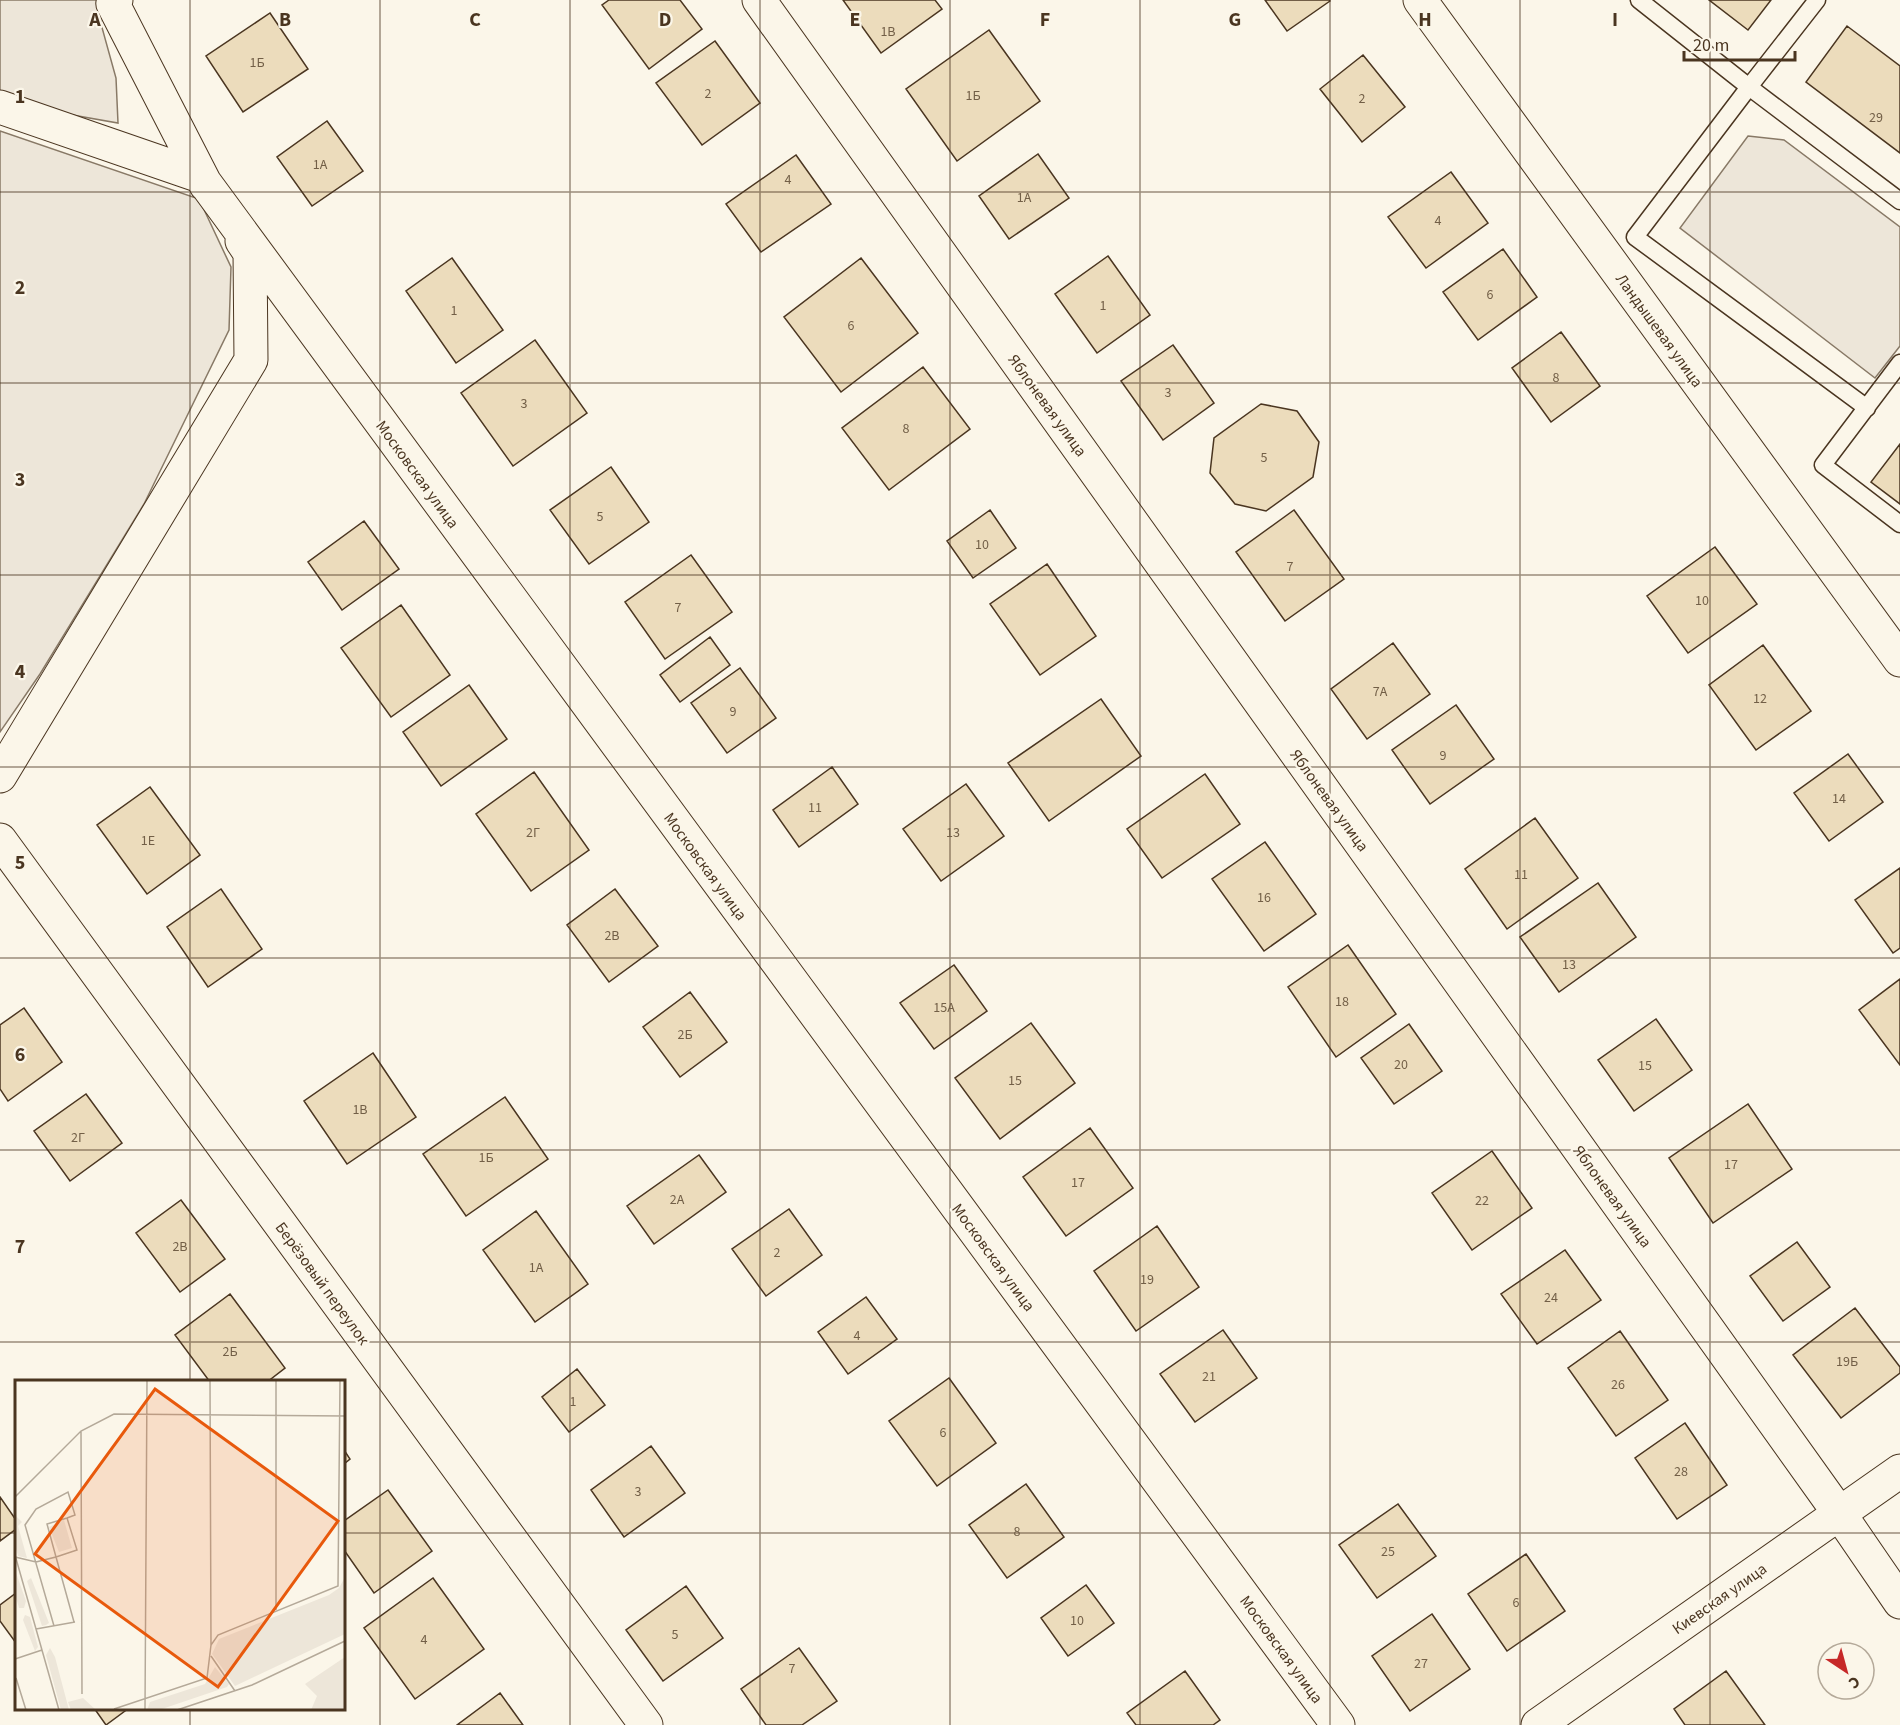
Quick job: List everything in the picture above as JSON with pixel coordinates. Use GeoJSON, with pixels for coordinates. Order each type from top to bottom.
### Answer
{"type":"FeatureCollection","features":[{"type":"Feature","properties":{"kind":"street"},"geometry":{"type":"LineString","coordinates":[[0,776],[251,360],[250,253],[200,176],[113,4],[116,0]]}},
{"type":"Feature","properties":{"kind":"street","name":"Яблоневая улица"},"geometry":{"type":"LineString","coordinates":[[759,0],[1839,1513],[1900,1602]]}},
{"type":"Feature","properties":{"kind":"street","name":"Ландышевая улица"},"geometry":{"type":"LineString","coordinates":[[1420,0],[1900,660]]}},
{"type":"Feature","properties":{"kind":"street"},"geometry":{"type":"LineString","coordinates":[[0,107],[200,176]]}},
{"type":"Feature","properties":{"kind":"street","name":"Московская улица"},"geometry":{"type":"LineString","coordinates":[[200,176],[1338,1725]]}},
{"type":"Feature","properties":{"kind":"street","name":"Берёзовый переулок"},"geometry":{"type":"LineString","coordinates":[[0,840],[646,1725]]}},
{"type":"Feature","properties":{"kind":"street","name":"Киевская улица"},"geometry":{"type":"LineString","coordinates":[[1538,1725],[1900,1471]]}},
{"type":"Feature","properties":{"kind":"lane"},"geometry":{"type":"LineString","coordinates":[[1639,0],[1749,87],[1900,201]]}},
{"type":"Feature","properties":{"kind":"lane"},"geometry":{"type":"LineString","coordinates":[[1818,0],[1635,237],[1867,408]]}},
{"type":"Feature","properties":{"kind":"lane"},"geometry":{"type":"LineString","coordinates":[[1900,363],[1823,465],[1900,524]]}},
{"type":"Feature","properties":{"kind":"shaded area"},"geometry":{"type":"Polygon","coordinates":[[[0,0],[101,0],[101,24],[116,78],[118,123],[27,107],[0,98],[0,0]]]}},
{"type":"Feature","properties":{"kind":"shaded area"},"geometry":{"type":"Polygon","coordinates":[[[0,131],[199,199],[231,267],[229,330],[144,504],[40,674],[0,732],[0,131]]]}},
{"type":"Feature","properties":{"kind":"shaded area"},"geometry":{"type":"Polygon","coordinates":[[[1748,136],[1784,140],[1900,227],[1900,346],[1875,378],[1680,228],[1748,136]]]}},
{"type":"Feature","properties":{"kind":"building"},"geometry":{"type":"Polygon","coordinates":[[[609,0],[680,0],[702,29],[649,69],[602,5],[609,0]]]}},
{"type":"Feature","properties":{"kind":"building"},"geometry":{"type":"Polygon","coordinates":[[[843,0],[935,0],[942,9],[881,53],[843,0]]]}},
{"type":"Feature","properties":{"kind":"building"},"geometry":{"type":"Polygon","coordinates":[[[1265,0],[1329,0],[1330,1],[1287,31],[1265,0]]]}},
{"type":"Feature","properties":{"kind":"building"},"geometry":{"type":"Polygon","coordinates":[[[1709,0],[1771,0],[1748,30],[1709,0]]]}},
{"type":"Feature","properties":{"kind":"building"},"geometry":{"type":"Polygon","coordinates":[[[270,13],[308,69],[243,112],[206,56],[270,13]]]}},
{"type":"Feature","properties":{"kind":"building"},"geometry":{"type":"Polygon","coordinates":[[[1847,26],[1900,66],[1900,153],[1806,82],[1847,26]]]}},
{"type":"Feature","properties":{"kind":"building"},"geometry":{"type":"Polygon","coordinates":[[[989,30],[1040,101],[957,161],[906,89],[989,30]]]}},
{"type":"Feature","properties":{"kind":"building"},"geometry":{"type":"Polygon","coordinates":[[[715,41],[760,103],[702,145],[656,83],[715,41]]]}},
{"type":"Feature","properties":{"kind":"building"},"geometry":{"type":"Polygon","coordinates":[[[1363,55],[1405,107],[1362,142],[1320,89],[1363,55]]]}},
{"type":"Feature","properties":{"kind":"building"},"geometry":{"type":"Polygon","coordinates":[[[327,121],[363,171],[312,206],[277,157],[327,121]]]}},
{"type":"Feature","properties":{"kind":"building"},"geometry":{"type":"Polygon","coordinates":[[[1038,154],[1069,198],[1009,239],[979,196],[1038,154]]]}},
{"type":"Feature","properties":{"kind":"building"},"geometry":{"type":"Polygon","coordinates":[[[796,155],[831,204],[761,252],[726,204],[796,155]]]}},
{"type":"Feature","properties":{"kind":"building"},"geometry":{"type":"Polygon","coordinates":[[[1451,172],[1488,223],[1426,268],[1388,217],[1451,172]]]}},
{"type":"Feature","properties":{"kind":"building"},"geometry":{"type":"Polygon","coordinates":[[[1503,249],[1537,297],[1478,340],[1443,292],[1503,249]]]}},
{"type":"Feature","properties":{"kind":"building"},"geometry":{"type":"Polygon","coordinates":[[[1108,256],[1150,315],[1097,353],[1055,294],[1108,256]]]}},
{"type":"Feature","properties":{"kind":"building"},"geometry":{"type":"Polygon","coordinates":[[[452,258],[503,330],[456,363],[406,291],[452,258]]]}},
{"type":"Feature","properties":{"kind":"building"},"geometry":{"type":"Polygon","coordinates":[[[861,258],[918,333],[841,392],[784,317],[861,258]]]}},
{"type":"Feature","properties":{"kind":"building"},"geometry":{"type":"Polygon","coordinates":[[[1561,332],[1600,386],[1551,422],[1512,368],[1561,332]]]}},
{"type":"Feature","properties":{"kind":"building"},"geometry":{"type":"Polygon","coordinates":[[[535,340],[587,413],[513,466],[461,393],[535,340]]]}},
{"type":"Feature","properties":{"kind":"building"},"geometry":{"type":"Polygon","coordinates":[[[1173,345],[1214,403],[1163,440],[1121,381],[1173,345]]]}},
{"type":"Feature","properties":{"kind":"building"},"geometry":{"type":"Polygon","coordinates":[[[923,367],[970,429],[889,490],[842,428],[923,367]]]}},
{"type":"Feature","properties":{"kind":"building"},"geometry":{"type":"Polygon","coordinates":[[[1261,404],[1297,411],[1319,442],[1313,477],[1266,511],[1235,504],[1210,473],[1214,438],[1261,404]]]}},
{"type":"Feature","properties":{"kind":"building"},"geometry":{"type":"Polygon","coordinates":[[[1900,444],[1900,504],[1871,482],[1900,444]]]}},
{"type":"Feature","properties":{"kind":"building"},"geometry":{"type":"Polygon","coordinates":[[[611,467],[649,522],[589,564],[550,510],[611,467]]]}},
{"type":"Feature","properties":{"kind":"building"},"geometry":{"type":"Polygon","coordinates":[[[990,510],[1016,548],[973,578],[947,541],[990,510]]]}},
{"type":"Feature","properties":{"kind":"building"},"geometry":{"type":"Polygon","coordinates":[[[1294,510],[1344,579],[1285,621],[1236,552],[1294,510]]]}},
{"type":"Feature","properties":{"kind":"building"},"geometry":{"type":"Polygon","coordinates":[[[364,521],[399,569],[342,610],[308,562],[364,521]]]}},
{"type":"Feature","properties":{"kind":"building"},"geometry":{"type":"Polygon","coordinates":[[[1715,547],[1757,604],[1688,653],[1647,596],[1715,547]]]}},
{"type":"Feature","properties":{"kind":"building"},"geometry":{"type":"Polygon","coordinates":[[[691,555],[732,612],[665,659],[625,602],[691,555]]]}},
{"type":"Feature","properties":{"kind":"building"},"geometry":{"type":"Polygon","coordinates":[[[1047,564],[1096,636],[1040,675],[990,604],[1047,564]]]}},
{"type":"Feature","properties":{"kind":"building"},"geometry":{"type":"Polygon","coordinates":[[[401,605],[450,675],[391,717],[341,648],[401,605]]]}},
{"type":"Feature","properties":{"kind":"building"},"geometry":{"type":"Polygon","coordinates":[[[710,637],[730,665],[680,702],[660,675],[710,637]]]}},
{"type":"Feature","properties":{"kind":"building"},"geometry":{"type":"Polygon","coordinates":[[[1393,643],[1430,694],[1367,739],[1331,689],[1393,643]]]}},
{"type":"Feature","properties":{"kind":"building"},"geometry":{"type":"Polygon","coordinates":[[[1763,645],[1811,711],[1756,750],[1709,685],[1763,645]]]}},
{"type":"Feature","properties":{"kind":"building"},"geometry":{"type":"Polygon","coordinates":[[[740,668],[776,718],[727,753],[691,703],[740,668]]]}},
{"type":"Feature","properties":{"kind":"building"},"geometry":{"type":"Polygon","coordinates":[[[469,685],[507,739],[441,786],[403,732],[469,685]]]}},
{"type":"Feature","properties":{"kind":"building"},"geometry":{"type":"Polygon","coordinates":[[[1101,699],[1141,756],[1049,821],[1008,763],[1101,699]]]}},
{"type":"Feature","properties":{"kind":"building"},"geometry":{"type":"Polygon","coordinates":[[[1456,705],[1494,759],[1430,804],[1392,750],[1456,705]]]}},
{"type":"Feature","properties":{"kind":"building"},"geometry":{"type":"Polygon","coordinates":[[[1848,754],[1883,802],[1829,841],[1794,793],[1848,754]]]}},
{"type":"Feature","properties":{"kind":"building"},"geometry":{"type":"Polygon","coordinates":[[[832,767],[858,804],[799,847],[773,810],[832,767]]]}},
{"type":"Feature","properties":{"kind":"building"},"geometry":{"type":"Polygon","coordinates":[[[534,772],[589,850],[531,891],[476,814],[534,772]]]}},
{"type":"Feature","properties":{"kind":"building"},"geometry":{"type":"Polygon","coordinates":[[[1205,774],[1240,824],[1162,878],[1127,829],[1205,774]]]}},
{"type":"Feature","properties":{"kind":"building"},"geometry":{"type":"Polygon","coordinates":[[[966,784],[1004,836],[941,881],[903,829],[966,784]]]}},
{"type":"Feature","properties":{"kind":"building"},"geometry":{"type":"Polygon","coordinates":[[[150,787],[200,855],[147,894],[97,825],[150,787]]]}},
{"type":"Feature","properties":{"kind":"building"},"geometry":{"type":"Polygon","coordinates":[[[1535,818],[1578,878],[1507,929],[1465,869],[1535,818]]]}},
{"type":"Feature","properties":{"kind":"building"},"geometry":{"type":"Polygon","coordinates":[[[1265,842],[1316,914],[1264,951],[1212,879],[1265,842]]]}},
{"type":"Feature","properties":{"kind":"building"},"geometry":{"type":"Polygon","coordinates":[[[1900,868],[1900,948],[1893,953],[1855,900],[1900,868]]]}},
{"type":"Feature","properties":{"kind":"building"},"geometry":{"type":"Polygon","coordinates":[[[1598,883],[1636,937],[1559,992],[1520,937],[1598,883]]]}},
{"type":"Feature","properties":{"kind":"building"},"geometry":{"type":"Polygon","coordinates":[[[221,889],[262,949],[208,987],[167,927],[221,889]]]}},
{"type":"Feature","properties":{"kind":"building"},"geometry":{"type":"Polygon","coordinates":[[[615,889],[658,946],[609,982],[567,925],[615,889]]]}},
{"type":"Feature","properties":{"kind":"building"},"geometry":{"type":"Polygon","coordinates":[[[1348,945],[1396,1014],[1336,1057],[1288,987],[1348,945]]]}},
{"type":"Feature","properties":{"kind":"building"},"geometry":{"type":"Polygon","coordinates":[[[954,965],[987,1011],[934,1049],[900,1003],[954,965]]]}},
{"type":"Feature","properties":{"kind":"building"},"geometry":{"type":"Polygon","coordinates":[[[1900,979],[1900,1065],[1859,1010],[1900,979]]]}},
{"type":"Feature","properties":{"kind":"building"},"geometry":{"type":"Polygon","coordinates":[[[690,992],[727,1042],[680,1077],[643,1027],[690,992]]]}},
{"type":"Feature","properties":{"kind":"building"},"geometry":{"type":"Polygon","coordinates":[[[24,1008],[62,1062],[8,1101],[0,1089],[0,1025],[24,1008]]]}},
{"type":"Feature","properties":{"kind":"building"},"geometry":{"type":"Polygon","coordinates":[[[1656,1019],[1692,1070],[1634,1111],[1598,1060],[1656,1019]]]}},
{"type":"Feature","properties":{"kind":"building"},"geometry":{"type":"Polygon","coordinates":[[[1031,1023],[1075,1083],[1000,1139],[955,1078],[1031,1023]]]}},
{"type":"Feature","properties":{"kind":"building"},"geometry":{"type":"Polygon","coordinates":[[[1409,1024],[1442,1071],[1394,1104],[1361,1058],[1409,1024]]]}},
{"type":"Feature","properties":{"kind":"building"},"geometry":{"type":"Polygon","coordinates":[[[373,1053],[416,1117],[347,1164],[304,1101],[373,1053]]]}},
{"type":"Feature","properties":{"kind":"building"},"geometry":{"type":"Polygon","coordinates":[[[86,1094],[122,1143],[70,1181],[34,1131],[86,1094]]]}},
{"type":"Feature","properties":{"kind":"building"},"geometry":{"type":"Polygon","coordinates":[[[505,1097],[548,1159],[466,1216],[423,1154],[505,1097]]]}},
{"type":"Feature","properties":{"kind":"building"},"geometry":{"type":"Polygon","coordinates":[[[1748,1104],[1792,1169],[1713,1223],[1669,1158],[1748,1104]]]}},
{"type":"Feature","properties":{"kind":"building"},"geometry":{"type":"Polygon","coordinates":[[[1090,1128],[1133,1188],[1066,1236],[1023,1177],[1090,1128]]]}},
{"type":"Feature","properties":{"kind":"building"},"geometry":{"type":"Polygon","coordinates":[[[1492,1151],[1532,1208],[1472,1250],[1432,1193],[1492,1151]]]}},
{"type":"Feature","properties":{"kind":"building"},"geometry":{"type":"Polygon","coordinates":[[[699,1155],[726,1192],[654,1244],[627,1206],[699,1155]]]}},
{"type":"Feature","properties":{"kind":"building"},"geometry":{"type":"Polygon","coordinates":[[[181,1200],[225,1259],[180,1292],[136,1233],[181,1200]]]}},
{"type":"Feature","properties":{"kind":"building"},"geometry":{"type":"Polygon","coordinates":[[[789,1209],[822,1255],[766,1296],[732,1249],[789,1209]]]}},
{"type":"Feature","properties":{"kind":"building"},"geometry":{"type":"Polygon","coordinates":[[[536,1211],[588,1284],[535,1322],[483,1250],[536,1211]]]}},
{"type":"Feature","properties":{"kind":"building"},"geometry":{"type":"Polygon","coordinates":[[[1157,1226],[1199,1287],[1136,1331],[1094,1271],[1157,1226]]]}},
{"type":"Feature","properties":{"kind":"building"},"geometry":{"type":"Polygon","coordinates":[[[1797,1242],[1830,1287],[1783,1321],[1750,1276],[1797,1242]]]}},
{"type":"Feature","properties":{"kind":"building"},"geometry":{"type":"Polygon","coordinates":[[[1565,1250],[1601,1300],[1537,1344],[1501,1294],[1565,1250]]]}},
{"type":"Feature","properties":{"kind":"building"},"geometry":{"type":"Polygon","coordinates":[[[230,1294],[285,1368],[270,1380],[209,1380],[175,1335],[230,1294]]]}},
{"type":"Feature","properties":{"kind":"building"},"geometry":{"type":"Polygon","coordinates":[[[866,1297],[897,1339],[848,1374],[818,1332],[866,1297]]]}},
{"type":"Feature","properties":{"kind":"building"},"geometry":{"type":"Polygon","coordinates":[[[1855,1308],[1900,1367],[1900,1373],[1841,1418],[1793,1355],[1855,1308]]]}},
{"type":"Feature","properties":{"kind":"building"},"geometry":{"type":"Polygon","coordinates":[[[1223,1330],[1257,1378],[1195,1422],[1160,1374],[1223,1330]]]}},
{"type":"Feature","properties":{"kind":"building"},"geometry":{"type":"Polygon","coordinates":[[[1620,1331],[1668,1400],[1616,1436],[1568,1368],[1620,1331]]]}},
{"type":"Feature","properties":{"kind":"building"},"geometry":{"type":"Polygon","coordinates":[[[577,1369],[605,1405],[569,1432],[542,1397],[577,1369]]]}},
{"type":"Feature","properties":{"kind":"building"},"geometry":{"type":"Polygon","coordinates":[[[949,1378],[996,1443],[937,1486],[889,1421],[949,1378]]]}},
{"type":"Feature","properties":{"kind":"building"},"geometry":{"type":"Polygon","coordinates":[[[1685,1423],[1727,1485],[1677,1519],[1635,1458],[1685,1423]]]}},
{"type":"Feature","properties":{"kind":"building"},"geometry":{"type":"Polygon","coordinates":[[[651,1446],[685,1493],[624,1537],[591,1490],[651,1446]]]}},
{"type":"Feature","properties":{"kind":"building"},"geometry":{"type":"Polygon","coordinates":[[[345,1452],[350,1459],[345,1463],[345,1452]]]}},
{"type":"Feature","properties":{"kind":"building"},"geometry":{"type":"Polygon","coordinates":[[[1026,1484],[1064,1537],[1007,1578],[969,1525],[1026,1484]]]}},
{"type":"Feature","properties":{"kind":"building"},"geometry":{"type":"Polygon","coordinates":[[[388,1490],[432,1551],[374,1593],[345,1551],[345,1520],[388,1490]]]}},
{"type":"Feature","properties":{"kind":"building"},"geometry":{"type":"Polygon","coordinates":[[[0,1497],[15,1519],[15,1530],[0,1541],[0,1497]]]}},
{"type":"Feature","properties":{"kind":"building"},"geometry":{"type":"Polygon","coordinates":[[[1398,1504],[1436,1556],[1377,1598],[1339,1545],[1398,1504]]]}},
{"type":"Feature","properties":{"kind":"building"},"geometry":{"type":"Polygon","coordinates":[[[1526,1554],[1565,1611],[1507,1651],[1468,1594],[1526,1554]]]}},
{"type":"Feature","properties":{"kind":"building"},"geometry":{"type":"Polygon","coordinates":[[[433,1578],[484,1649],[415,1699],[364,1628],[433,1578]]]}},
{"type":"Feature","properties":{"kind":"building"},"geometry":{"type":"Polygon","coordinates":[[[1086,1585],[1114,1623],[1068,1656],[1041,1618],[1086,1585]]]}},
{"type":"Feature","properties":{"kind":"building"},"geometry":{"type":"Polygon","coordinates":[[[686,1586],[723,1638],[663,1681],[626,1630],[686,1586]]]}},
{"type":"Feature","properties":{"kind":"building"},"geometry":{"type":"Polygon","coordinates":[[[15,1594],[15,1642],[0,1621],[0,1605],[15,1594]]]}},
{"type":"Feature","properties":{"kind":"building"},"geometry":{"type":"Polygon","coordinates":[[[1432,1614],[1470,1669],[1410,1711],[1372,1656],[1432,1614]]]}},
{"type":"Feature","properties":{"kind":"building"},"geometry":{"type":"Polygon","coordinates":[[[799,1648],[837,1701],[802,1725],[766,1725],[741,1689],[799,1648]]]}},
{"type":"Feature","properties":{"kind":"building"},"geometry":{"type":"Polygon","coordinates":[[[1185,1671],[1220,1720],[1213,1725],[1136,1725],[1127,1713],[1185,1671]]]}},
{"type":"Feature","properties":{"kind":"building"},"geometry":{"type":"Polygon","coordinates":[[[1726,1671],[1765,1725],[1685,1725],[1674,1709],[1726,1671]]]}},
{"type":"Feature","properties":{"kind":"building"},"geometry":{"type":"Polygon","coordinates":[[[500,1693],[523,1725],[457,1725],[500,1693]]]}},
{"type":"Feature","properties":{"kind":"building"},"geometry":{"type":"Polygon","coordinates":[[[95,1710],[126,1710],[106,1725],[95,1710]]]}}]}
